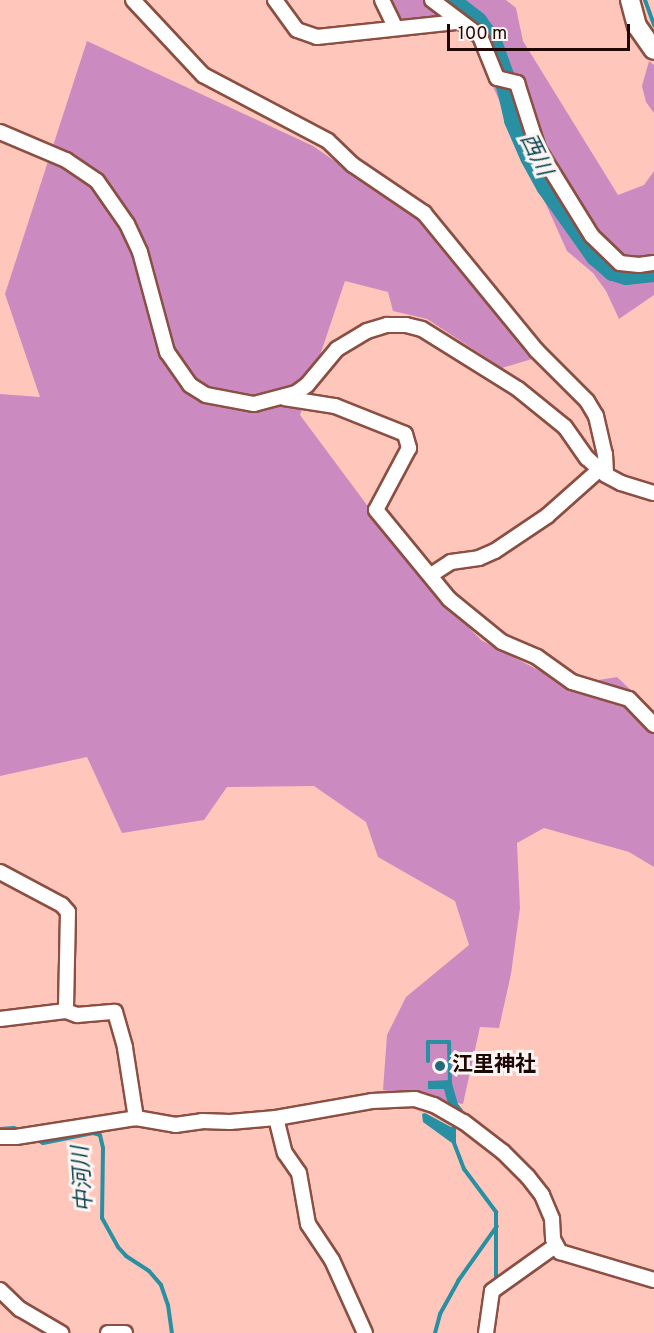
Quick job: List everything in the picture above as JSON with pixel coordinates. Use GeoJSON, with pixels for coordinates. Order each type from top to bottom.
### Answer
{"type":"FeatureCollection","features":[{"type":"Feature","properties":{"kind":"main road"},"geometry":{"type":"LineString","coordinates":[[630,0],[638,26],[654,50]]}},
{"type":"Feature","properties":{"kind":"street"},"geometry":{"type":"LineString","coordinates":[[133,0],[203,75],[328,141],[353,165],[424,213],[536,350],[587,401],[596,416],[605,454],[603,472],[547,516],[495,551],[479,558],[451,562],[431,575]]}},
{"type":"Feature","properties":{"kind":"street"},"geometry":{"type":"LineString","coordinates":[[275,0],[288,21],[297,30],[329,37],[395,27],[458,22]]}},
{"type":"Feature","properties":{"kind":"street"},"geometry":{"type":"LineString","coordinates":[[382,0],[395,27]]}},
{"type":"Feature","properties":{"kind":"street"},"geometry":{"type":"LineString","coordinates":[[432,0],[458,22],[480,36],[497,78],[517,82],[538,149],[592,236],[620,263],[639,266],[654,263]]}},
{"type":"Feature","properties":{"kind":"street"},"geometry":{"type":"LineString","coordinates":[[0,132],[66,160],[97,181],[127,224],[140,252],[167,352],[190,385],[206,395],[254,404],[282,398],[296,393],[307,385],[337,349],[367,331],[387,325],[406,325],[422,329],[518,389],[566,427],[587,458],[603,472],[621,483],[654,493]]}},
{"type":"Feature","properties":{"kind":"street"},"geometry":{"type":"LineString","coordinates":[[282,398],[335,406],[405,434],[409,448],[376,510],[449,599],[502,642],[537,657],[573,682],[629,699],[654,725]]}},
{"type":"Feature","properties":{"kind":"street"},"geometry":{"type":"LineString","coordinates":[[0,872],[62,905],[68,912],[66,1011]]}},
{"type":"Feature","properties":{"kind":"street"},"geometry":{"type":"LineString","coordinates":[[0,1019],[66,1011],[77,1015],[116,1012],[135,1118]]}},
{"type":"Feature","properties":{"kind":"street"},"geometry":{"type":"LineString","coordinates":[[0,1137],[135,1118],[175,1125],[276,1118],[404,1098],[434,1105],[464,1122],[528,1178],[542,1195],[552,1219],[555,1246],[560,1252],[654,1279]]}},
{"type":"Feature","properties":{"kind":"street"},"geometry":{"type":"LineString","coordinates":[[276,1118],[285,1153],[298,1173],[308,1224],[332,1260],[365,1333]]}},
{"type":"Feature","properties":{"kind":"street"},"geometry":{"type":"LineString","coordinates":[[486,1333],[492,1291],[555,1246]]}},
{"type":"Feature","properties":{"kind":"street"},"geometry":{"type":"LineString","coordinates":[[0,1290],[20,1309],[61,1333]]}},
{"type":"Feature","properties":{"kind":"street"},"geometry":{"type":"LineString","coordinates":[[108,1333],[125,1333]]}},
{"type":"Feature","properties":{"kind":"shaded area"},"geometry":{"type":"Polygon","coordinates":[[[389,0],[506,0],[516,8],[523,41],[618,195],[644,185],[654,171],[654,295],[619,319],[606,291],[593,273],[567,251],[462,18],[400,21],[389,0]]]}},
{"type":"Feature","properties":{"kind":"shaded area"},"geometry":{"type":"Polygon","coordinates":[[[87,41],[313,146],[413,215],[532,359],[502,368],[427,319],[393,311],[388,292],[345,281],[300,415],[422,579],[481,640],[567,685],[617,677],[654,712],[654,867],[629,852],[544,828],[517,843],[520,908],[511,974],[499,1028],[480,1027],[463,1104],[383,1090],[387,1035],[406,997],[469,945],[455,901],[378,857],[366,822],[314,786],[227,787],[204,820],[122,833],[87,757],[0,776],[0,394],[40,397],[5,294],[87,41]]]}},
{"type":"Feature","properties":{"kind":"shaded area"},"geometry":{"type":"Polygon","coordinates":[[[649,61],[654,65],[654,113],[646,102],[642,86],[649,61]]]}},
{"type":"Feature","properties":{"kind":"water"},"geometry":{"type":"Polygon","coordinates":[[[451,1080],[458,1104],[463,1110],[460,1114],[448,1104],[444,1089],[428,1089],[428,1081],[451,1080]]]}},
{"type":"Feature","properties":{"kind":"water"},"geometry":{"type":"Polygon","coordinates":[[[425,1113],[451,1127],[456,1125],[456,1146],[423,1122],[422,1114],[425,1113]]]}},
{"type":"Feature","properties":{"kind":"waterway","name":"西川"},"geometry":{"type":"LineString","coordinates":[[448,0],[477,23],[491,42],[508,89],[515,120],[531,157],[547,186],[596,255],[613,270],[626,274],[654,271]]}},
{"type":"Feature","properties":{"kind":"waterway"},"geometry":{"type":"LineString","coordinates":[[645,0],[654,25]]}},
{"type":"Feature","properties":{"kind":"waterway"},"geometry":{"type":"LineString","coordinates":[[428,1061],[428,1042],[449,1042],[450,1085]]}},
{"type":"Feature","properties":{"kind":"waterway","name":"中河川"},"geometry":{"type":"LineString","coordinates":[[0,1129],[14,1128],[22,1131]]}},
{"type":"Feature","properties":{"kind":"waterway","name":"中河川"},"geometry":{"type":"LineString","coordinates":[[34,1138],[43,1143],[93,1133],[100,1135],[103,1148],[102,1218],[118,1247],[126,1256],[149,1271],[161,1285],[168,1305],[172,1333]]}},
{"type":"Feature","properties":{"kind":"waterway"},"geometry":{"type":"LineString","coordinates":[[454,1143],[464,1169],[496,1212],[496,1280]]}},
{"type":"Feature","properties":{"kind":"waterway"},"geometry":{"type":"LineString","coordinates":[[435,1333],[440,1314],[458,1281],[497,1226]]}},
{"type":"Feature","properties":{"kind":"place","name":"江里神社"},"geometry":{"type":"Point","coordinates":[440,1066]}}]}
